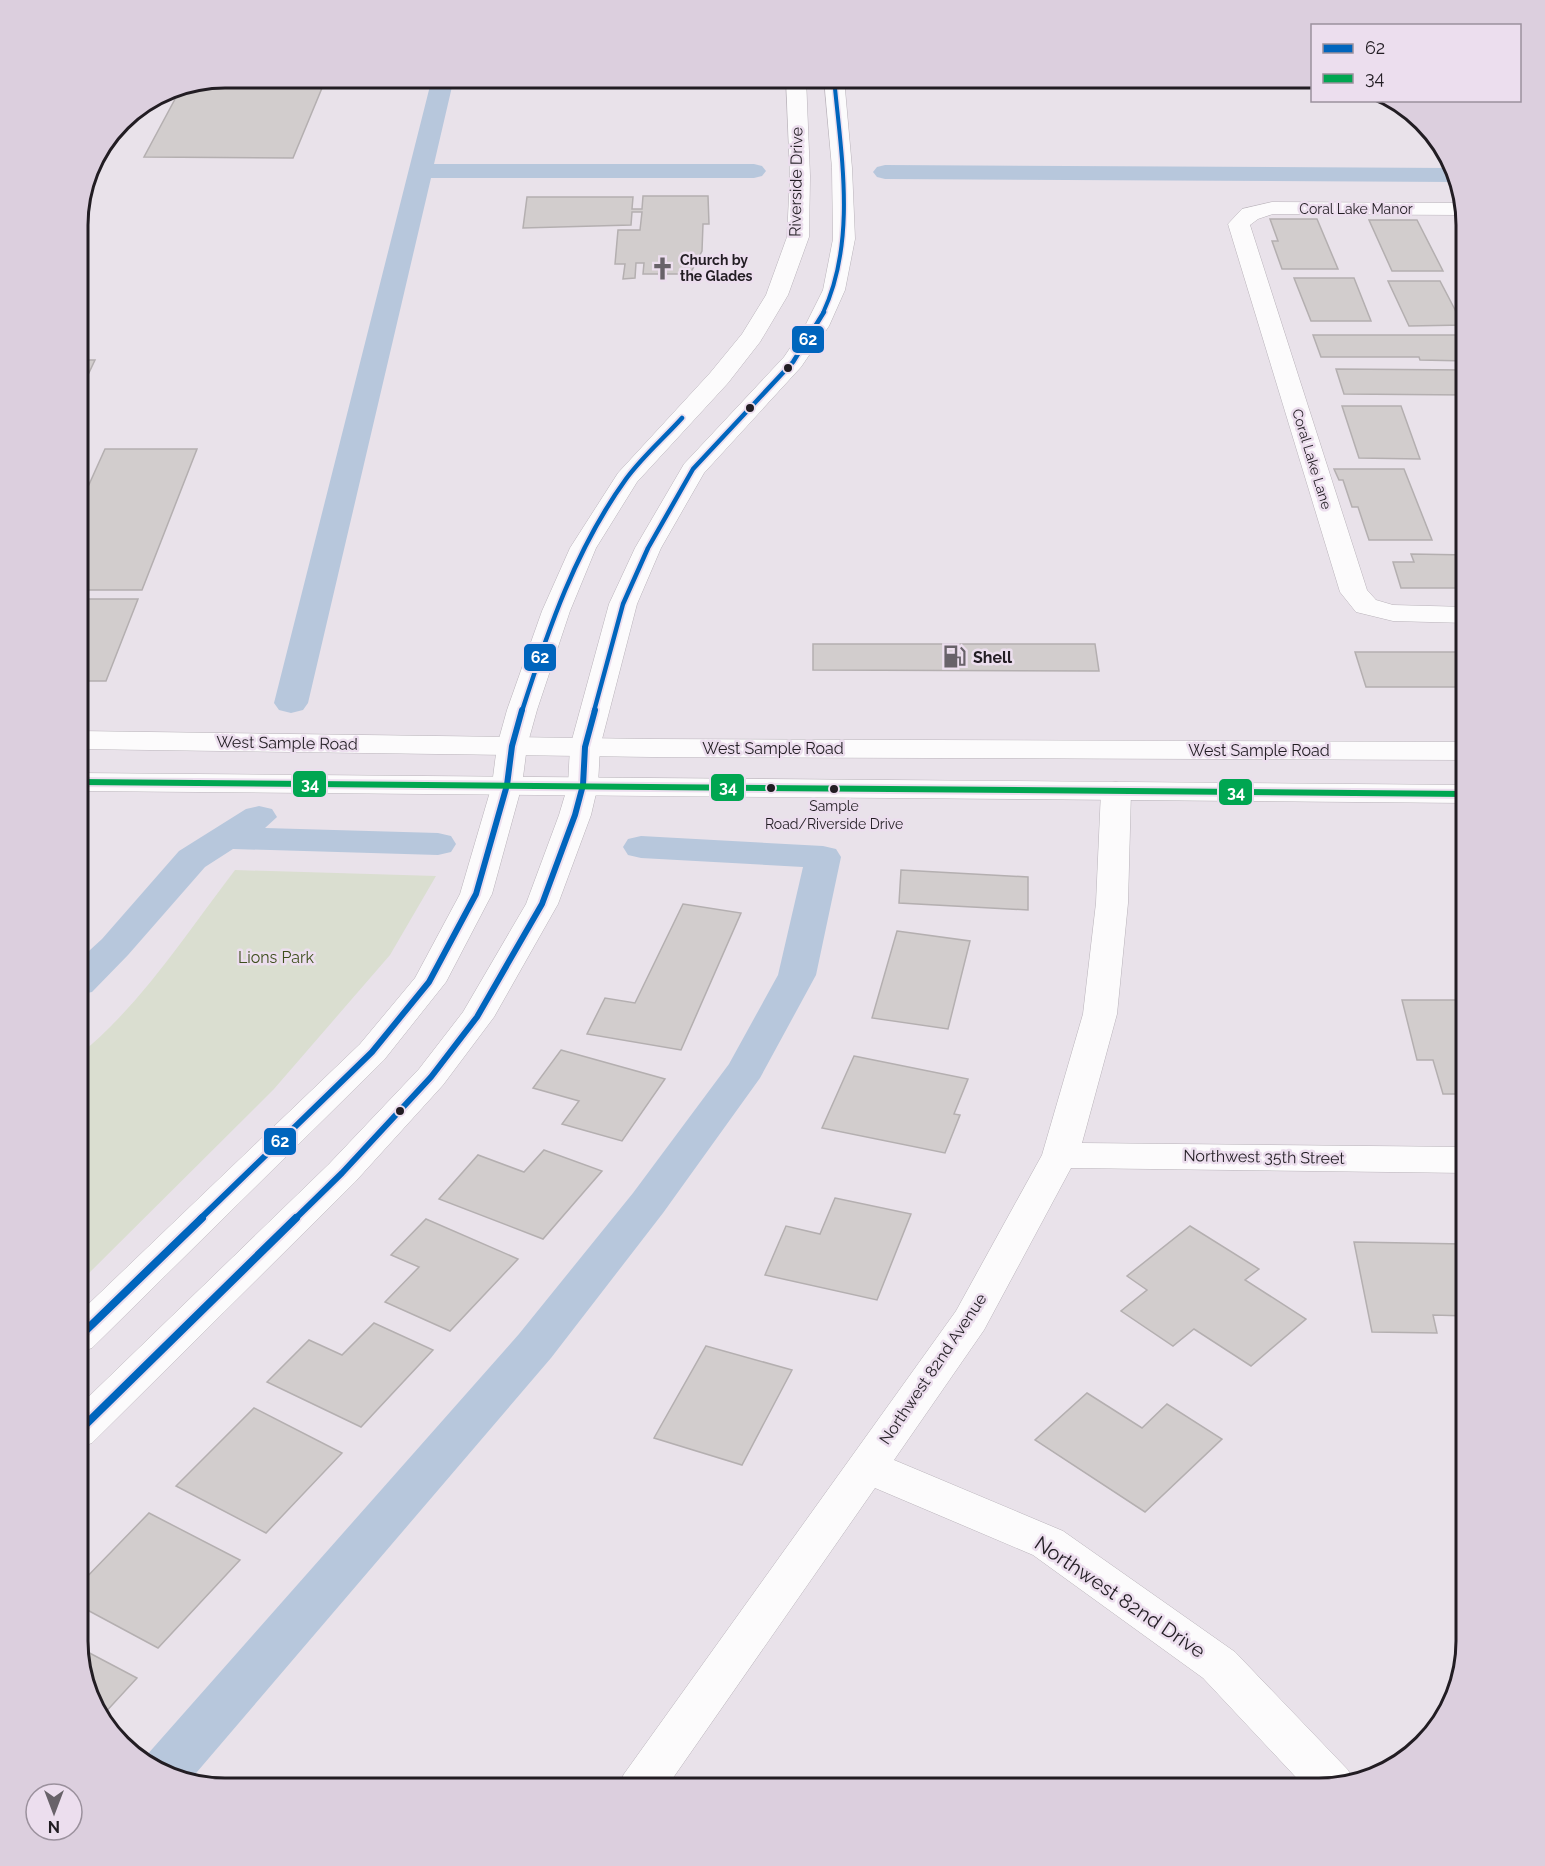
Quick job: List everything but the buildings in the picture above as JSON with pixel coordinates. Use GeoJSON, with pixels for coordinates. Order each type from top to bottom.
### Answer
{"type":"FeatureCollection","features":[{"type":"Feature","properties":{"kind":"street","name":"Riverside Drive"},"geometry":{"type":"LineString","coordinates":[[88,1328],[372,1052],[429,982],[476,894],[507,785],[512,746],[556,611],[583,548],[627,478],[726,370],[752,337],[777,295],[798,237],[800,177],[796,89]]}},
{"type":"Feature","properties":{"kind":"street"},"geometry":{"type":"LineString","coordinates":[[88,1422],[342,1173],[431,1077],[477,1017],[542,904],[575,815],[583,785],[585,747],[622,604],[648,548],[693,468],[730,432],[793,362],[817,326],[834,290],[844,239],[843,168],[835,89]]}},
{"type":"Feature","properties":{"kind":"street","name":"Coral Lake Manor"},"geometry":{"type":"LineString","coordinates":[[1250,214],[1272,208],[1455,213]]}},
{"type":"Feature","properties":{"kind":"street","name":"Coral Lake Lane"},"geometry":{"type":"LineString","coordinates":[[1250,214],[1239,224],[1354,592],[1366,606],[1393,614],[1456,615]]}},
{"type":"Feature","properties":{"kind":"street","name":"West Sample Road"},"geometry":{"type":"LineString","coordinates":[[89,740],[585,747],[1456,751]]}},
{"type":"Feature","properties":{"kind":"street"},"geometry":{"type":"LineString","coordinates":[[89,782],[1456,794]]}},
{"type":"Feature","properties":{"kind":"street","name":"Northwest 82nd Avenue"},"geometry":{"type":"LineString","coordinates":[[647,1778],[970,1320],[1060,1155],[1100,1014],[1112,903],[1116,791]]}},
{"type":"Feature","properties":{"kind":"street","name":"Northwest 35th Street"},"geometry":{"type":"LineString","coordinates":[[1060,1155],[1456,1160]]}},
{"type":"Feature","properties":{"kind":"street","name":"Northwest 82nd Drive"},"geometry":{"type":"LineString","coordinates":[[868,1467],[1048,1543],[1220,1665],[1326,1777]]}},
{"type":"Feature","properties":{"kind":"green space","name":"Lions Park"},"geometry":{"type":"Polygon","coordinates":[[[235,870],[436,876],[390,955],[274,1089],[88,1274],[88,1047],[142,992],[235,870]]]}},
{"type":"Feature","properties":{"kind":"waterway"},"geometry":{"type":"LineString","coordinates":[[291,703],[441,88]]}},
{"type":"Feature","properties":{"kind":"waterway"},"geometry":{"type":"LineString","coordinates":[[421,171],[754,171]]}},
{"type":"Feature","properties":{"kind":"waterway"},"geometry":{"type":"LineString","coordinates":[[885,172],[1447,175]]}},
{"type":"Feature","properties":{"kind":"waterway"},"geometry":{"type":"LineString","coordinates":[[88,973],[115,947],[192,859],[259,817]]}},
{"type":"Feature","properties":{"kind":"waterway"},"geometry":{"type":"LineString","coordinates":[[226,838],[438,844]]}},
{"type":"Feature","properties":{"kind":"waterway"},"geometry":{"type":"LineString","coordinates":[[171,1765],[535,1346],[648,1203],[746,1069],[797,975],[823,857],[641,847]]}},
{"type":"Feature","properties":{"kind":"transit line","name":"62"},"geometry":{"type":"LineString","coordinates":[[88,1422],[342,1173],[431,1077],[477,1017],[542,904],[575,815],[583,785],[585,747],[623,604],[648,548],[693,469],[793,362],[817,326],[834,290],[844,239],[842,168],[835,89]]}},
{"type":"Feature","properties":{"kind":"transit line","name":"62"},"geometry":{"type":"LineString","coordinates":[[88,1328],[372,1052],[429,982],[476,894],[507,785],[512,746],[522,710],[556,611],[583,548],[627,478],[682,418]]}},
{"type":"Feature","properties":{"kind":"transit line","name":"34"},"geometry":{"type":"LineString","coordinates":[[89,782],[1456,794]]}},
{"type":"Feature","properties":{"kind":"place","name":"Church by the Glades"},"geometry":{"type":"Point","coordinates":[662,268]}},
{"type":"Feature","properties":{"kind":"place","name":"Shell"},"geometry":{"type":"Point","coordinates":[955,657]}},
{"type":"Feature","properties":{"kind":"place","name":"Sample Road/Riverside Drive"},"geometry":{"type":"Point","coordinates":[834,789]}}]}
